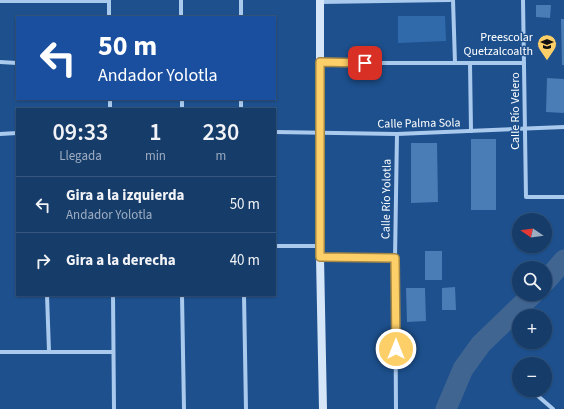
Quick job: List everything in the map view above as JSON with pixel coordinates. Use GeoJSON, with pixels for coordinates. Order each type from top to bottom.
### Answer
{"type":"FeatureCollection","features":[{"type":"Feature","properties":{"kind":"main road"},"geometry":{"type":"LineString","coordinates":[[320,1],[320,257],[323,409]]}},
{"type":"Feature","properties":{"kind":"street"},"geometry":{"type":"LineString","coordinates":[[181,0],[181,16]]}},
{"type":"Feature","properties":{"kind":"street"},"geometry":{"type":"LineString","coordinates":[[241,0],[241,16]]}},
{"type":"Feature","properties":{"kind":"street"},"geometry":{"type":"LineString","coordinates":[[320,1],[451,0],[454,63]]}},
{"type":"Feature","properties":{"kind":"street","name":"Calle Río Velero"},"geometry":{"type":"LineString","coordinates":[[523,0],[526,197],[564,197]]}},
{"type":"Feature","properties":{"kind":"street"},"geometry":{"type":"LineString","coordinates":[[0,1],[109,1],[109,16]]}},
{"type":"Feature","properties":{"kind":"street"},"geometry":{"type":"LineString","coordinates":[[0,62],[16,63]]}},
{"type":"Feature","properties":{"kind":"street"},"geometry":{"type":"LineString","coordinates":[[320,62],[524,63]]}},
{"type":"Feature","properties":{"kind":"street"},"geometry":{"type":"LineString","coordinates":[[470,63],[471,131]]}},
{"type":"Feature","properties":{"kind":"street","name":"Calle Palma Sola"},"geometry":{"type":"LineString","coordinates":[[276,132],[397,134],[525,130],[564,127]]}},
{"type":"Feature","properties":{"kind":"street"},"geometry":{"type":"LineString","coordinates":[[0,134],[16,134]]}},
{"type":"Feature","properties":{"kind":"street","name":"Calle Río Yolotla"},"geometry":{"type":"LineString","coordinates":[[396,409],[395,258],[397,134]]}},
{"type":"Feature","properties":{"kind":"street"},"geometry":{"type":"LineString","coordinates":[[276,246],[320,246]]}},
{"type":"Feature","properties":{"kind":"street"},"geometry":{"type":"LineString","coordinates":[[320,257],[395,258]]}},
{"type":"Feature","properties":{"kind":"street"},"geometry":{"type":"LineString","coordinates":[[47,296],[49,351]]}},
{"type":"Feature","properties":{"kind":"street"},"geometry":{"type":"LineString","coordinates":[[113,296],[114,409]]}},
{"type":"Feature","properties":{"kind":"street"},"geometry":{"type":"LineString","coordinates":[[182,296],[184,409]]}},
{"type":"Feature","properties":{"kind":"street"},"geometry":{"type":"LineString","coordinates":[[244,296],[246,409]]}},
{"type":"Feature","properties":{"kind":"street"},"geometry":{"type":"LineString","coordinates":[[0,352],[113,352]]}},
{"type":"Feature","properties":{"kind":"street"},"geometry":{"type":"LineString","coordinates":[[539,397],[553,409]]}},
{"type":"Feature","properties":{"kind":"shaded area"},"geometry":{"type":"Polygon","coordinates":[[[398,16],[445,16],[446,41],[398,43],[398,16]]]}},
{"type":"Feature","properties":{"kind":"building"},"geometry":{"type":"Polygon","coordinates":[[[536,5],[551,5],[550,18],[536,17],[536,5]]]}},
{"type":"Feature","properties":{"kind":"building"},"geometry":{"type":"Polygon","coordinates":[[[561,19],[564,19],[564,65],[562,65],[561,19]]]}},
{"type":"Feature","properties":{"kind":"building"},"geometry":{"type":"Polygon","coordinates":[[[547,78],[564,79],[564,113],[546,112],[547,78]]]}},
{"type":"Feature","properties":{"kind":"building"},"geometry":{"type":"Polygon","coordinates":[[[471,139],[496,139],[496,210],[471,210],[471,139]]]}},
{"type":"Feature","properties":{"kind":"building"},"geometry":{"type":"Polygon","coordinates":[[[411,143],[437,143],[438,202],[411,203],[411,143]]]}},
{"type":"Feature","properties":{"kind":"building"},"geometry":{"type":"Polygon","coordinates":[[[425,251],[442,251],[442,280],[425,280],[425,251]]]}},
{"type":"Feature","properties":{"kind":"building"},"geometry":{"type":"Polygon","coordinates":[[[455,287],[456,310],[442,310],[442,288],[455,287]]]}},
{"type":"Feature","properties":{"kind":"building"},"geometry":{"type":"Polygon","coordinates":[[[406,288],[425,288],[426,321],[407,322],[406,288]]]}},
{"type":"Feature","properties":{"kind":"waterway"},"geometry":{"type":"LineString","coordinates":[[552,274],[564,260]]}},
{"type":"Feature","properties":{"kind":"waterway"},"geometry":{"type":"LineString","coordinates":[[446,409],[463,369],[481,344],[526,301]]}},
{"type":"Feature","properties":{"kind":"place","name":"Preescolar Quetzalcoalth"},"geometry":{"type":"Point","coordinates":[547,61]}},
{"type":"Feature","properties":{"kind":"route"},"geometry":{"type":"LineString","coordinates":[[365,63],[320,62],[320,257],[395,258],[396,349]]}}]}
